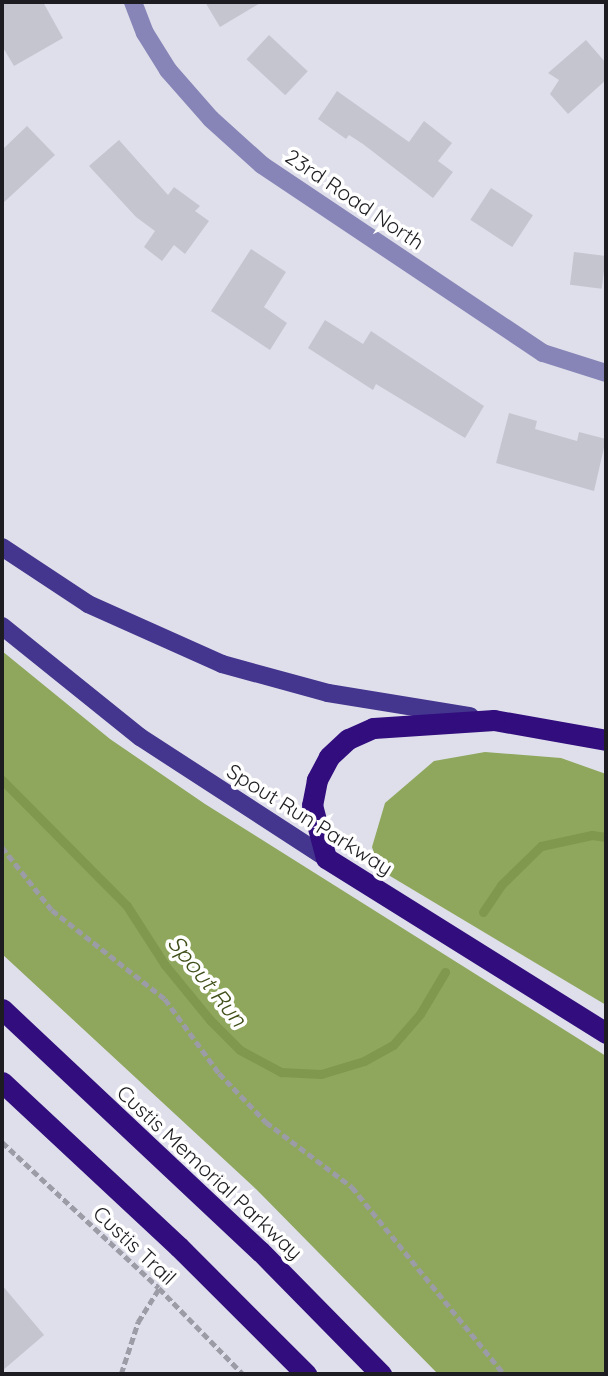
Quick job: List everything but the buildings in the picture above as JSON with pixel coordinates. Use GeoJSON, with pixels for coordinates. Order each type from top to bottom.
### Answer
{"type":"FeatureCollection","features":[{"type":"Feature","properties":{"kind":"highway"},"geometry":{"type":"LineString","coordinates":[[326,859],[312,805],[322,769],[338,748],[361,732],[390,724],[494,720],[606,740]]}},
{"type":"Feature","properties":{"kind":"highway","name":"Spout Run Parkway"},"geometry":{"type":"LineString","coordinates":[[326,859],[606,1032]]}},
{"type":"Feature","properties":{"kind":"highway","name":"Custis Memorial Parkway"},"geometry":{"type":"LineString","coordinates":[[2,1009],[260,1251],[381,1374]]}},
{"type":"Feature","properties":{"kind":"highway"},"geometry":{"type":"LineString","coordinates":[[2,1082],[179,1247],[306,1374]]}},
{"type":"Feature","properties":{"kind":"main road"},"geometry":{"type":"LineString","coordinates":[[2,547],[99,609],[222,664],[328,693],[494,720]]}},
{"type":"Feature","properties":{"kind":"main road","name":"Spout Run Parkway"},"geometry":{"type":"LineString","coordinates":[[2,626],[140,737],[326,859]]}},
{"type":"Feature","properties":{"kind":"street","name":"23rd Road North"},"geometry":{"type":"LineString","coordinates":[[133,2],[145,33],[168,70],[211,119],[262,165],[543,353],[606,373]]}},
{"type":"Feature","properties":{"kind":"path"},"geometry":{"type":"LineString","coordinates":[[2,846],[52,910],[165,999],[219,1073],[266,1122],[352,1187],[504,1374]]}},
{"type":"Feature","properties":{"kind":"path","name":"Custis Trail"},"geometry":{"type":"LineString","coordinates":[[2,1142],[159,1288],[243,1374]]}},
{"type":"Feature","properties":{"kind":"path"},"geometry":{"type":"LineString","coordinates":[[121,1374],[138,1322],[159,1288]]}},
{"type":"Feature","properties":{"kind":"green space"},"geometry":{"type":"Polygon","coordinates":[[[2,651],[110,739],[205,804],[606,1056],[606,1374],[438,1374],[256,1189],[2,954],[2,651]]]}},
{"type":"Feature","properties":{"kind":"green space"},"geometry":{"type":"Polygon","coordinates":[[[485,752],[561,758],[606,774],[606,1005],[380,870],[372,847],[385,803],[434,761],[485,752]]]}},
{"type":"Feature","properties":{"kind":"waterway","name":"Spout Run"},"geometry":{"type":"LineString","coordinates":[[2,780],[127,906],[165,965],[210,1020],[240,1050],[281,1072],[321,1074],[364,1061],[393,1045],[420,1014],[445,972]]}},
{"type":"Feature","properties":{"kind":"waterway","name":"Spout Run"},"geometry":{"type":"LineString","coordinates":[[483,912],[501,885],[541,846],[592,835],[606,837]]}}]}
